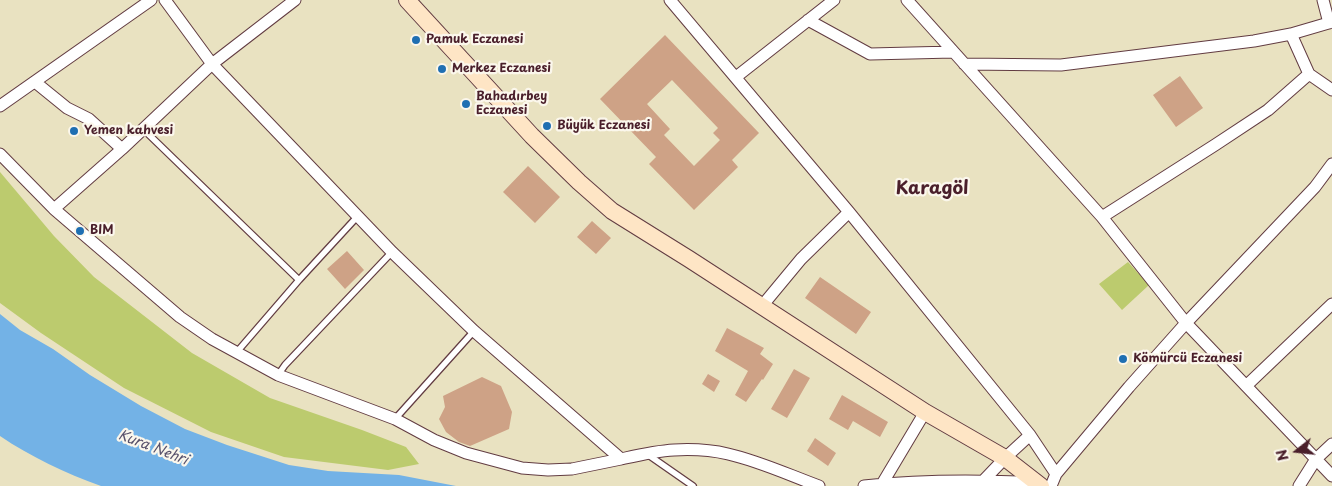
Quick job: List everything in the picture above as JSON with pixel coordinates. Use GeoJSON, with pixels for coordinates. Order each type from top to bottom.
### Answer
{"type":"FeatureCollection","features":[{"type":"Feature","properties":{"kind":"main road"},"geometry":{"type":"LineString","coordinates":[[407,0],[532,136],[612,211],[925,412],[1005,458],[1043,485]]}},
{"type":"Feature","properties":{"kind":"street"},"geometry":{"type":"LineString","coordinates":[[0,106],[151,0]]}},
{"type":"Feature","properties":{"kind":"street"},"geometry":{"type":"LineString","coordinates":[[165,0],[212,64],[357,217],[474,331],[621,459]]}},
{"type":"Feature","properties":{"kind":"street"},"geometry":{"type":"LineString","coordinates":[[54,209],[122,149],[212,64],[295,0]]}},
{"type":"Feature","properties":{"kind":"street"},"geometry":{"type":"LineString","coordinates":[[670,0],[850,212],[1030,435],[1056,474]]}},
{"type":"Feature","properties":{"kind":"street"},"geometry":{"type":"LineString","coordinates":[[736,77],[834,0]]}},
{"type":"Feature","properties":{"kind":"street"},"geometry":{"type":"LineString","coordinates":[[907,0],[1102,217],[1186,322],[1332,476]]}},
{"type":"Feature","properties":{"kind":"street"},"geometry":{"type":"LineString","coordinates":[[964,64],[1062,65],[1254,41],[1291,34],[1330,22],[1323,0]]}},
{"type":"Feature","properties":{"kind":"street"},"geometry":{"type":"LineString","coordinates":[[808,20],[870,54],[953,52]]}},
{"type":"Feature","properties":{"kind":"street"},"geometry":{"type":"LineString","coordinates":[[1291,34],[1309,74],[1332,90]]}},
{"type":"Feature","properties":{"kind":"street"},"geometry":{"type":"LineString","coordinates":[[1102,217],[1268,110],[1309,74]]}},
{"type":"Feature","properties":{"kind":"street"},"geometry":{"type":"LineString","coordinates":[[35,82],[67,108],[89,119],[122,149]]}},
{"type":"Feature","properties":{"kind":"street"},"geometry":{"type":"LineString","coordinates":[[0,154],[54,209],[180,317],[212,339],[278,375],[395,419],[434,440],[466,453],[522,468],[548,470],[572,469],[673,450],[703,450],[728,454],[819,486]]}},
{"type":"Feature","properties":{"kind":"street"},"geometry":{"type":"LineString","coordinates":[[864,486],[984,480],[1043,485],[1056,474],[1186,322],[1315,186],[1332,164]]}},
{"type":"Feature","properties":{"kind":"street"},"geometry":{"type":"LineString","coordinates":[[762,306],[801,259],[850,212]]}},
{"type":"Feature","properties":{"kind":"street"},"geometry":{"type":"LineString","coordinates":[[1246,386],[1332,304]]}},
{"type":"Feature","properties":{"kind":"street"},"geometry":{"type":"LineString","coordinates":[[882,484],[925,412]]}},
{"type":"Feature","properties":{"kind":"street"},"geometry":{"type":"LineString","coordinates":[[984,480],[1030,435]]}},
{"type":"Feature","properties":{"kind":"street"},"geometry":{"type":"LineString","coordinates":[[1299,486],[1316,459],[1332,444]]}},
{"type":"Feature","properties":{"kind":"lane"},"geometry":{"type":"LineString","coordinates":[[143,129],[299,280]]}},
{"type":"Feature","properties":{"kind":"lane"},"geometry":{"type":"LineString","coordinates":[[236,353],[357,217]]}},
{"type":"Feature","properties":{"kind":"lane"},"geometry":{"type":"LineString","coordinates":[[278,375],[285,365],[392,252]]}},
{"type":"Feature","properties":{"kind":"lane"},"geometry":{"type":"LineString","coordinates":[[395,419],[474,331]]}},
{"type":"Feature","properties":{"kind":"lane"},"geometry":{"type":"LineString","coordinates":[[647,454],[692,486]]}},
{"type":"Feature","properties":{"kind":"green space"},"geometry":{"type":"Polygon","coordinates":[[[0,172],[54,236],[94,277],[192,353],[270,398],[406,447],[419,464],[388,470],[284,457],[211,432],[124,388],[41,333],[0,303],[0,172]]]}},
{"type":"Feature","properties":{"kind":"green space"},"geometry":{"type":"Polygon","coordinates":[[[1128,262],[1149,285],[1122,310],[1099,284],[1128,262]]]}},
{"type":"Feature","properties":{"kind":"water","name":"Kura Nehri"},"geometry":{"type":"Polygon","coordinates":[[[0,314],[20,330],[141,406],[185,429],[227,445],[289,465],[328,471],[399,475],[456,486],[101,486],[36,458],[0,436],[0,314]]]}},
{"type":"Feature","properties":{"kind":"building"},"geometry":{"type":"Polygon","coordinates":[[[665,35],[759,133],[732,160],[738,167],[694,210],[649,164],[656,157],[600,99],[665,35]],[[672,80],[647,104],[670,129],[664,135],[694,166],[720,140],[713,133],[718,128],[672,80]]]}},
{"type":"Feature","properties":{"kind":"building"},"geometry":{"type":"Polygon","coordinates":[[[1180,76],[1203,108],[1176,127],[1153,95],[1180,76]]]}},
{"type":"Feature","properties":{"kind":"building"},"geometry":{"type":"Polygon","coordinates":[[[528,166],[560,197],[535,223],[503,192],[528,166]]]}},
{"type":"Feature","properties":{"kind":"building"},"geometry":{"type":"Polygon","coordinates":[[[592,221],[611,238],[596,254],[577,237],[592,221]]]}},
{"type":"Feature","properties":{"kind":"building"},"geometry":{"type":"Polygon","coordinates":[[[347,251],[364,270],[345,289],[327,269],[347,251]]]}},
{"type":"Feature","properties":{"kind":"building"},"geometry":{"type":"Polygon","coordinates":[[[820,277],[871,312],[856,334],[805,298],[820,277]]]}},
{"type":"Feature","properties":{"kind":"building"},"geometry":{"type":"Polygon","coordinates":[[[727,328],[764,348],[760,354],[773,364],[746,402],[735,395],[748,371],[715,351],[727,328]]]}},
{"type":"Feature","properties":{"kind":"building"},"geometry":{"type":"Polygon","coordinates":[[[794,369],[810,378],[787,418],[771,409],[794,369]]]}},
{"type":"Feature","properties":{"kind":"building"},"geometry":{"type":"Polygon","coordinates":[[[708,374],[720,381],[714,392],[702,384],[708,374]]]}},
{"type":"Feature","properties":{"kind":"building"},"geometry":{"type":"Polygon","coordinates":[[[482,377],[501,386],[512,412],[509,429],[470,446],[459,442],[446,432],[439,419],[445,407],[443,396],[482,377]]]}},
{"type":"Feature","properties":{"kind":"building"},"geometry":{"type":"Polygon","coordinates":[[[842,395],[888,422],[880,437],[853,421],[848,430],[829,419],[842,395]]]}},
{"type":"Feature","properties":{"kind":"building"},"geometry":{"type":"Polygon","coordinates":[[[815,438],[836,453],[828,466],[807,451],[815,438]]]}},
{"type":"Feature","properties":{"kind":"place","name":"Pamuk Eczanesi"},"geometry":{"type":"Point","coordinates":[416,40]}},
{"type":"Feature","properties":{"kind":"place","name":"Merkez Eczanesi"},"geometry":{"type":"Point","coordinates":[442,69]}},
{"type":"Feature","properties":{"kind":"place","name":"Bahadırbey Eczanesi"},"geometry":{"type":"Point","coordinates":[466,104]}},
{"type":"Feature","properties":{"kind":"place","name":"Büyük Eczanesi"},"geometry":{"type":"Point","coordinates":[547,126]}},
{"type":"Feature","properties":{"kind":"place","name":"Yemen kahvesi"},"geometry":{"type":"Point","coordinates":[74,131]}},
{"type":"Feature","properties":{"kind":"place","name":"BIM"},"geometry":{"type":"Point","coordinates":[80,231]}},
{"type":"Feature","properties":{"kind":"place","name":"Kömürcü Eczanesi"},"geometry":{"type":"Point","coordinates":[1123,359]}},
{"type":"Feature","properties":{"kind":"district","name":"Karagöl"},"geometry":{"type":"Point","coordinates":[932,189]}}]}
